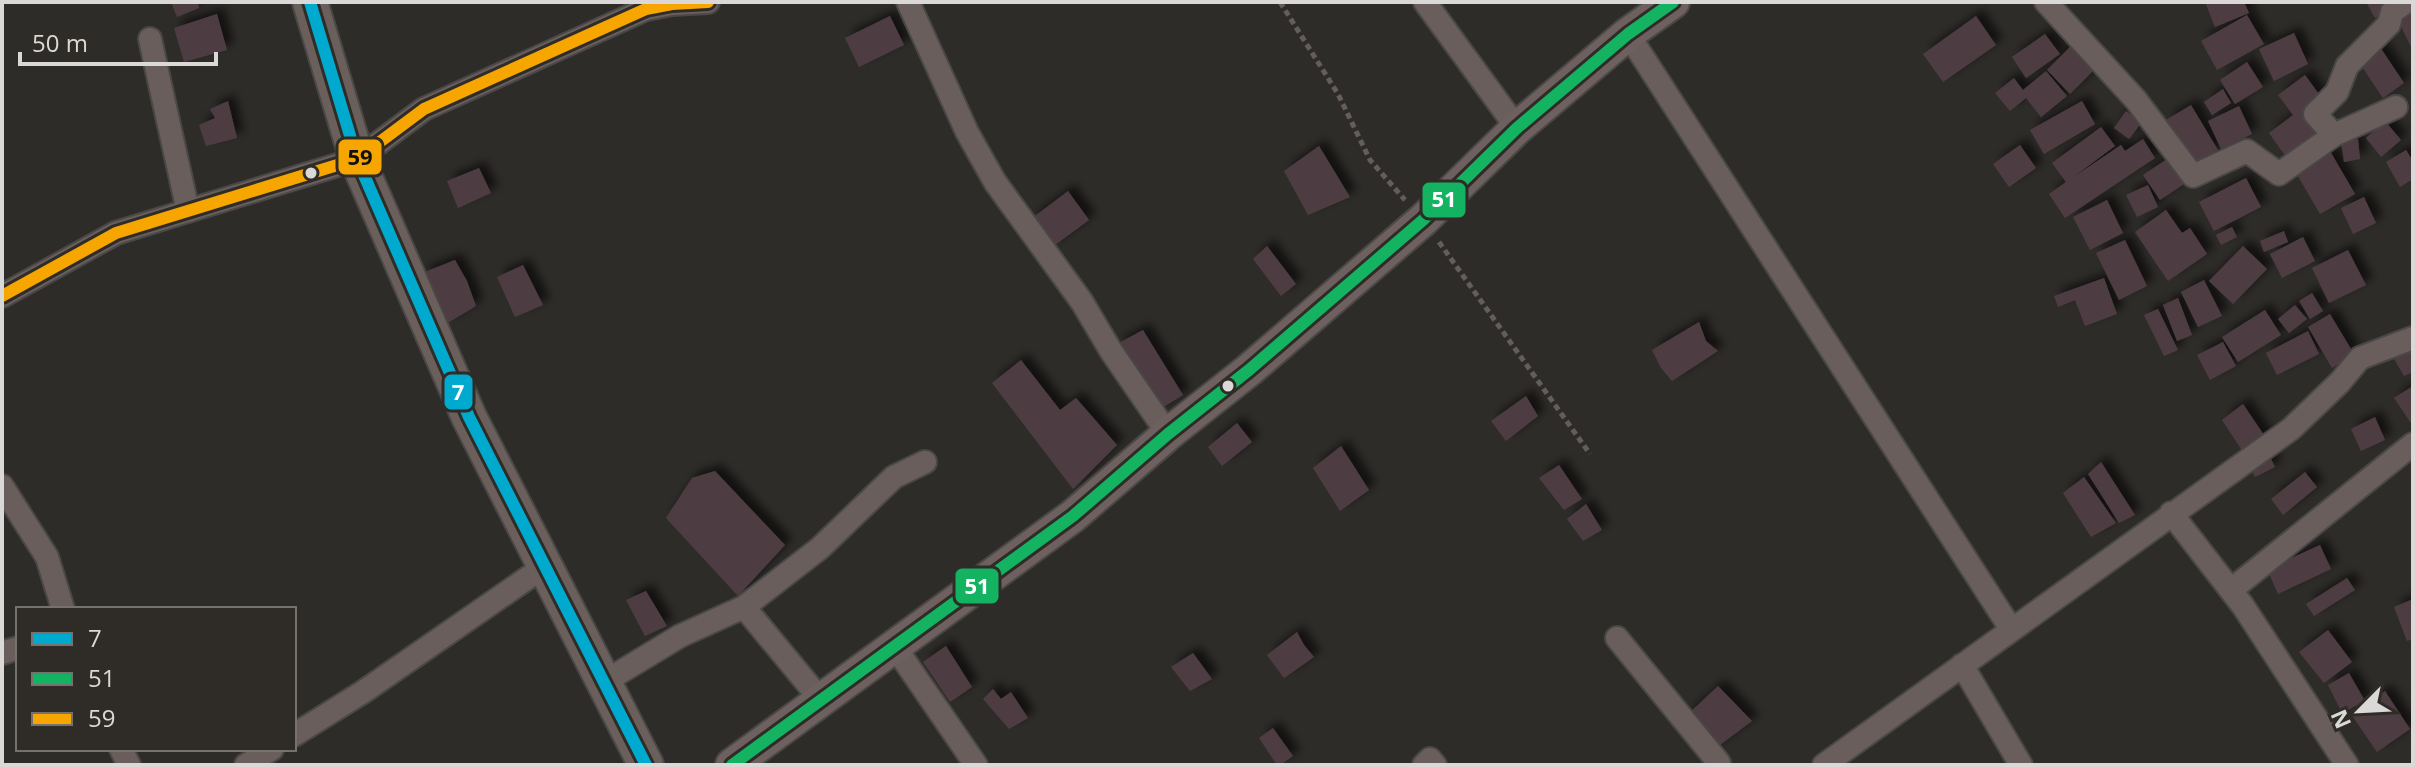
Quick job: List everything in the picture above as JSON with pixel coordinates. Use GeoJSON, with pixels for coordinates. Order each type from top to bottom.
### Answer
{"type":"FeatureCollection","features":[{"type":"Feature","properties":{"kind":"main road"},"geometry":{"type":"LineString","coordinates":[[310,2],[357,159],[469,417],[646,765]]}},
{"type":"Feature","properties":{"kind":"main road"},"geometry":{"type":"LineString","coordinates":[[732,765],[1073,516],[1423,220],[1517,128],[1628,34],[1673,2]]}},
{"type":"Feature","properties":{"kind":"street"},"geometry":{"type":"LineString","coordinates":[[2,296],[116,233],[357,159],[424,109],[646,9],[708,2]]}},
{"type":"Feature","properties":{"kind":"street"},"geometry":{"type":"LineString","coordinates":[[908,2],[967,132],[995,182],[1082,302],[1111,351],[1168,434]]}},
{"type":"Feature","properties":{"kind":"street"},"geometry":{"type":"LineString","coordinates":[[1425,2],[1517,128]]}},
{"type":"Feature","properties":{"kind":"street"},"geometry":{"type":"LineString","coordinates":[[2046,2],[2136,100],[2193,176],[2247,151],[2279,174],[2334,135],[2396,107]]}},
{"type":"Feature","properties":{"kind":"street"},"geometry":{"type":"LineString","coordinates":[[2334,135],[2315,114],[2337,92],[2347,66],[2389,24],[2392,12],[2406,2]]}},
{"type":"Feature","properties":{"kind":"street"},"geometry":{"type":"LineString","coordinates":[[1628,34],[2011,629]]}},
{"type":"Feature","properties":{"kind":"street"},"geometry":{"type":"LineString","coordinates":[[150,39],[188,211]]}},
{"type":"Feature","properties":{"kind":"street"},"geometry":{"type":"LineString","coordinates":[[1824,765],[2291,429],[2360,358],[2413,338]]}},
{"type":"Feature","properties":{"kind":"street"},"geometry":{"type":"LineString","coordinates":[[2231,590],[2413,444]]}},
{"type":"Feature","properties":{"kind":"street"},"geometry":{"type":"LineString","coordinates":[[604,682],[680,636],[744,607],[820,548],[894,477],[925,462]]}},
{"type":"Feature","properties":{"kind":"street"},"geometry":{"type":"LineString","coordinates":[[2,486],[47,557],[62,607]]}},
{"type":"Feature","properties":{"kind":"street"},"geometry":{"type":"LineString","coordinates":[[2171,513],[2231,590],[2347,765]]}},
{"type":"Feature","properties":{"kind":"street"},"geometry":{"type":"LineString","coordinates":[[296,734],[363,692],[545,566]]}},
{"type":"Feature","properties":{"kind":"street"},"geometry":{"type":"LineString","coordinates":[[744,607],[821,700]]}},
{"type":"Feature","properties":{"kind":"street"},"geometry":{"type":"LineString","coordinates":[[1617,638],[1719,764]]}},
{"type":"Feature","properties":{"kind":"street"},"geometry":{"type":"LineString","coordinates":[[895,647],[976,765]]}},
{"type":"Feature","properties":{"kind":"street"},"geometry":{"type":"LineString","coordinates":[[1962,665],[2021,765]]}},
{"type":"Feature","properties":{"kind":"street"},"geometry":{"type":"LineString","coordinates":[[1424,765],[1430,759],[1435,765]]}},
{"type":"Feature","properties":{"kind":"path"},"geometry":{"type":"LineString","coordinates":[[1280,2],[1338,94],[1370,160],[1423,220],[1590,454]]}},
{"type":"Feature","properties":{"kind":"building"},"geometry":{"type":"Polygon","coordinates":[[[171,2],[198,2],[199,8],[177,17],[171,2]]]}},
{"type":"Feature","properties":{"kind":"building"},"geometry":{"type":"Polygon","coordinates":[[[2205,2],[2244,2],[2249,13],[2215,27],[2205,2]]]}},
{"type":"Feature","properties":{"kind":"building"},"geometry":{"type":"Polygon","coordinates":[[[2366,2],[2402,2],[2375,18],[2366,2]]]}},
{"type":"Feature","properties":{"kind":"building"},"geometry":{"type":"Polygon","coordinates":[[[2413,3],[2413,51],[2394,12],[2413,3]]]}},
{"type":"Feature","properties":{"kind":"building"},"geometry":{"type":"Polygon","coordinates":[[[217,14],[227,50],[184,62],[174,28],[217,14]]]}},
{"type":"Feature","properties":{"kind":"building"},"geometry":{"type":"Polygon","coordinates":[[[2247,15],[2264,44],[2217,70],[2201,41],[2247,15]]]}},
{"type":"Feature","properties":{"kind":"building"},"geometry":{"type":"Polygon","coordinates":[[[890,16],[904,45],[859,67],[845,38],[890,16]]]}},
{"type":"Feature","properties":{"kind":"building"},"geometry":{"type":"Polygon","coordinates":[[[1976,16],[1996,45],[1943,82],[1923,54],[1976,16]]]}},
{"type":"Feature","properties":{"kind":"building"},"geometry":{"type":"Polygon","coordinates":[[[2294,33],[2308,64],[2274,81],[2259,49],[2294,33]]]}},
{"type":"Feature","properties":{"kind":"building"},"geometry":{"type":"Polygon","coordinates":[[[2045,34],[2060,54],[2026,78],[2012,57],[2045,34]]]}},
{"type":"Feature","properties":{"kind":"building"},"geometry":{"type":"Polygon","coordinates":[[[2378,44],[2404,83],[2383,98],[2356,58],[2378,44]]]}},
{"type":"Feature","properties":{"kind":"building"},"geometry":{"type":"Polygon","coordinates":[[[2071,46],[2094,70],[2070,94],[2047,70],[2071,46]]]}},
{"type":"Feature","properties":{"kind":"building"},"geometry":{"type":"Polygon","coordinates":[[[2247,62],[2263,87],[2235,104],[2220,80],[2247,62]]]}},
{"type":"Feature","properties":{"kind":"building"},"geometry":{"type":"Polygon","coordinates":[[[2046,71],[2067,96],[2041,117],[2026,98],[2010,111],[1995,93],[2014,78],[2023,90],[2046,71]]]}},
{"type":"Feature","properties":{"kind":"building"},"geometry":{"type":"Polygon","coordinates":[[[2305,75],[2324,101],[2322,137],[2289,161],[2269,133],[2293,115],[2278,95],[2305,75]]]}},
{"type":"Feature","properties":{"kind":"building"},"geometry":{"type":"Polygon","coordinates":[[[2223,89],[2231,103],[2212,115],[2204,102],[2223,89]]]}},
{"type":"Feature","properties":{"kind":"building"},"geometry":{"type":"Polygon","coordinates":[[[228,101],[237,138],[206,146],[199,125],[215,118],[210,109],[228,101]]]}},
{"type":"Feature","properties":{"kind":"building"},"geometry":{"type":"Polygon","coordinates":[[[2082,101],[2095,124],[2044,154],[2030,130],[2082,101]]]}},
{"type":"Feature","properties":{"kind":"building"},"geometry":{"type":"Polygon","coordinates":[[[2191,105],[2218,150],[2194,165],[2166,120],[2191,105]]]}},
{"type":"Feature","properties":{"kind":"building"},"geometry":{"type":"Polygon","coordinates":[[[2239,106],[2252,134],[2221,149],[2208,121],[2239,106]]]}},
{"type":"Feature","properties":{"kind":"building"},"geometry":{"type":"Polygon","coordinates":[[[2126,111],[2142,122],[2129,139],[2114,128],[2126,111]]]}},
{"type":"Feature","properties":{"kind":"building"},"geometry":{"type":"Polygon","coordinates":[[[2385,121],[2401,140],[2381,157],[2366,138],[2385,121]]]}},
{"type":"Feature","properties":{"kind":"building"},"geometry":{"type":"Polygon","coordinates":[[[2101,127],[2115,146],[2072,178],[2121,145],[2125,151],[2143,139],[2155,158],[2065,218],[2049,194],[2066,182],[2052,163],[2101,127]]]}},
{"type":"Feature","properties":{"kind":"building"},"geometry":{"type":"Polygon","coordinates":[[[2358,139],[2360,159],[2344,162],[2341,141],[2358,139]]]}},
{"type":"Feature","properties":{"kind":"building"},"geometry":{"type":"Polygon","coordinates":[[[2020,145],[2036,168],[2009,187],[1993,164],[2020,145]]]}},
{"type":"Feature","properties":{"kind":"building"},"geometry":{"type":"Polygon","coordinates":[[[1319,146],[1350,197],[1308,215],[1284,171],[1319,146]]]}},
{"type":"Feature","properties":{"kind":"building"},"geometry":{"type":"Polygon","coordinates":[[[2406,150],[2413,161],[2413,179],[2400,187],[2386,162],[2406,150]]]}},
{"type":"Feature","properties":{"kind":"building"},"geometry":{"type":"Polygon","coordinates":[[[2330,151],[2355,194],[2320,214],[2295,171],[2330,151]]]}},
{"type":"Feature","properties":{"kind":"building"},"geometry":{"type":"Polygon","coordinates":[[[2170,157],[2187,182],[2160,200],[2143,175],[2170,157]]]}},
{"type":"Feature","properties":{"kind":"building"},"geometry":{"type":"Polygon","coordinates":[[[479,168],[491,193],[458,208],[447,181],[479,168]]]}},
{"type":"Feature","properties":{"kind":"building"},"geometry":{"type":"Polygon","coordinates":[[[2246,178],[2261,207],[2214,231],[2199,202],[2246,178]]]}},
{"type":"Feature","properties":{"kind":"building"},"geometry":{"type":"Polygon","coordinates":[[[2148,185],[2158,207],[2137,217],[2126,195],[2148,185]]]}},
{"type":"Feature","properties":{"kind":"building"},"geometry":{"type":"Polygon","coordinates":[[[1068,191],[1089,220],[1051,248],[1031,219],[1068,191]]]}},
{"type":"Feature","properties":{"kind":"building"},"geometry":{"type":"Polygon","coordinates":[[[2364,197],[2376,223],[2353,234],[2341,208],[2364,197]]]}},
{"type":"Feature","properties":{"kind":"building"},"geometry":{"type":"Polygon","coordinates":[[[2107,200],[2123,233],[2090,250],[2073,217],[2107,200]]]}},
{"type":"Feature","properties":{"kind":"building"},"geometry":{"type":"Polygon","coordinates":[[[2166,210],[2182,233],[2190,228],[2207,254],[2168,281],[2135,232],[2166,210]]]}},
{"type":"Feature","properties":{"kind":"building"},"geometry":{"type":"Polygon","coordinates":[[[2232,227],[2237,237],[2221,245],[2216,235],[2232,227]]]}},
{"type":"Feature","properties":{"kind":"building"},"geometry":{"type":"Polygon","coordinates":[[[2284,231],[2288,242],[2264,252],[2260,241],[2284,231]]]}},
{"type":"Feature","properties":{"kind":"building"},"geometry":{"type":"Polygon","coordinates":[[[2303,237],[2315,261],[2282,278],[2270,254],[2303,237]]]}},
{"type":"Feature","properties":{"kind":"building"},"geometry":{"type":"Polygon","coordinates":[[[2125,240],[2147,286],[2119,300],[2096,253],[2125,240]]]}},
{"type":"Feature","properties":{"kind":"building"},"geometry":{"type":"Polygon","coordinates":[[[1267,246],[1296,284],[1281,296],[1253,259],[1267,246]]]}},
{"type":"Feature","properties":{"kind":"building"},"geometry":{"type":"Polygon","coordinates":[[[2243,246],[2267,269],[2233,304],[2209,281],[2243,246]]]}},
{"type":"Feature","properties":{"kind":"building"},"geometry":{"type":"Polygon","coordinates":[[[2348,250],[2366,285],[2329,303],[2312,268],[2348,250]]]}},
{"type":"Feature","properties":{"kind":"building"},"geometry":{"type":"Polygon","coordinates":[[[455,260],[476,306],[446,324],[422,273],[455,260]]]}},
{"type":"Feature","properties":{"kind":"building"},"geometry":{"type":"Polygon","coordinates":[[[523,265],[543,305],[515,317],[497,277],[523,265]]]}},
{"type":"Feature","properties":{"kind":"building"},"geometry":{"type":"Polygon","coordinates":[[[2104,278],[2117,314],[2085,326],[2075,300],[2058,307],[2054,296],[2104,278]]]}},
{"type":"Feature","properties":{"kind":"building"},"geometry":{"type":"Polygon","coordinates":[[[2204,280],[2222,316],[2198,327],[2181,292],[2204,280]]]}},
{"type":"Feature","properties":{"kind":"building"},"geometry":{"type":"Polygon","coordinates":[[[2312,293],[2323,311],[2310,319],[2299,301],[2312,293]]]}},
{"type":"Feature","properties":{"kind":"building"},"geometry":{"type":"Polygon","coordinates":[[[2178,298],[2192,335],[2177,341],[2163,305],[2178,298]]]}},
{"type":"Feature","properties":{"kind":"building"},"geometry":{"type":"Polygon","coordinates":[[[2295,305],[2307,319],[2289,333],[2278,319],[2295,305]]]}},
{"type":"Feature","properties":{"kind":"building"},"geometry":{"type":"Polygon","coordinates":[[[2158,309],[2178,350],[2164,356],[2144,315],[2158,309]]]}},
{"type":"Feature","properties":{"kind":"building"},"geometry":{"type":"Polygon","coordinates":[[[2265,310],[2281,335],[2238,362],[2222,337],[2265,310]]]}},
{"type":"Feature","properties":{"kind":"building"},"geometry":{"type":"Polygon","coordinates":[[[2330,314],[2354,354],[2332,368],[2308,327],[2330,314]]]}},
{"type":"Feature","properties":{"kind":"building"},"geometry":{"type":"Polygon","coordinates":[[[1699,322],[1706,341],[1718,351],[1672,381],[1652,350],[1699,322]]]}},
{"type":"Feature","properties":{"kind":"building"},"geometry":{"type":"Polygon","coordinates":[[[1143,330],[1183,395],[1157,411],[1117,344],[1143,330]]]}},
{"type":"Feature","properties":{"kind":"building"},"geometry":{"type":"Polygon","coordinates":[[[2308,331],[2319,354],[2277,375],[2266,353],[2308,331]]]}},
{"type":"Feature","properties":{"kind":"building"},"geometry":{"type":"Polygon","coordinates":[[[2223,342],[2236,366],[2210,380],[2197,355],[2223,342]]]}},
{"type":"Feature","properties":{"kind":"building"},"geometry":{"type":"Polygon","coordinates":[[[2413,348],[2413,372],[2404,376],[2393,357],[2413,348]]]}},
{"type":"Feature","properties":{"kind":"building"},"geometry":{"type":"Polygon","coordinates":[[[1021,360],[1060,410],[1076,398],[1117,445],[1073,489],[992,383],[1021,360]]]}},
{"type":"Feature","properties":{"kind":"building"},"geometry":{"type":"Polygon","coordinates":[[[2413,386],[2413,426],[2394,398],[2413,386]]]}},
{"type":"Feature","properties":{"kind":"building"},"geometry":{"type":"Polygon","coordinates":[[[1526,396],[1538,416],[1506,441],[1491,421],[1526,396]]]}},
{"type":"Feature","properties":{"kind":"building"},"geometry":{"type":"Polygon","coordinates":[[[2243,404],[2268,441],[2245,455],[2222,420],[2243,404]]]}},
{"type":"Feature","properties":{"kind":"building"},"geometry":{"type":"Polygon","coordinates":[[[2375,417],[2385,440],[2361,451],[2351,429],[2375,417]]]}},
{"type":"Feature","properties":{"kind":"building"},"geometry":{"type":"Polygon","coordinates":[[[1237,423],[1252,442],[1222,466],[1208,447],[1237,423]]]}},
{"type":"Feature","properties":{"kind":"building"},"geometry":{"type":"Polygon","coordinates":[[[1341,446],[1369,490],[1340,511],[1313,468],[1341,446]]]}},
{"type":"Feature","properties":{"kind":"building"},"geometry":{"type":"Polygon","coordinates":[[[2269,455],[2275,467],[2255,477],[2249,465],[2269,455]]]}},
{"type":"Feature","properties":{"kind":"building"},"geometry":{"type":"Polygon","coordinates":[[[2101,462],[2135,515],[2119,523],[2088,474],[2101,462]]]}},
{"type":"Feature","properties":{"kind":"building"},"geometry":{"type":"Polygon","coordinates":[[[1559,465],[1582,499],[1564,510],[1539,478],[1559,465]]]}},
{"type":"Feature","properties":{"kind":"building"},"geometry":{"type":"Polygon","coordinates":[[[715,471],[785,545],[738,596],[666,518],[692,478],[715,471]]]}},
{"type":"Feature","properties":{"kind":"building"},"geometry":{"type":"Polygon","coordinates":[[[2305,472],[2317,487],[2283,515],[2271,499],[2305,472]]]}},
{"type":"Feature","properties":{"kind":"building"},"geometry":{"type":"Polygon","coordinates":[[[2084,477],[2116,523],[2091,537],[2063,493],[2084,477]]]}},
{"type":"Feature","properties":{"kind":"building"},"geometry":{"type":"Polygon","coordinates":[[[1586,504],[1602,530],[1583,541],[1567,519],[1586,504]]]}},
{"type":"Feature","properties":{"kind":"building"},"geometry":{"type":"Polygon","coordinates":[[[2320,545],[2331,569],[2278,594],[2267,569],[2320,545]]]}},
{"type":"Feature","properties":{"kind":"building"},"geometry":{"type":"Polygon","coordinates":[[[2347,578],[2355,590],[2314,616],[2306,604],[2347,578]]]}},
{"type":"Feature","properties":{"kind":"building"},"geometry":{"type":"Polygon","coordinates":[[[646,591],[667,626],[645,636],[626,600],[646,591]]]}},
{"type":"Feature","properties":{"kind":"building"},"geometry":{"type":"Polygon","coordinates":[[[2413,599],[2413,639],[2407,641],[2394,607],[2413,599]]]}},
{"type":"Feature","properties":{"kind":"building"},"geometry":{"type":"Polygon","coordinates":[[[2328,630],[2352,662],[2324,683],[2299,652],[2328,630]]]}},
{"type":"Feature","properties":{"kind":"building"},"geometry":{"type":"Polygon","coordinates":[[[1297,632],[1314,657],[1284,678],[1267,655],[1297,632]]]}},
{"type":"Feature","properties":{"kind":"building"},"geometry":{"type":"Polygon","coordinates":[[[946,646],[972,687],[950,702],[923,662],[946,646]]]}},
{"type":"Feature","properties":{"kind":"building"},"geometry":{"type":"Polygon","coordinates":[[[1193,653],[1212,679],[1190,691],[1171,667],[1193,653]]]}},
{"type":"Feature","properties":{"kind":"building"},"geometry":{"type":"Polygon","coordinates":[[[2349,673],[2365,701],[2342,713],[2328,685],[2349,673]]]}},
{"type":"Feature","properties":{"kind":"building"},"geometry":{"type":"Polygon","coordinates":[[[1718,686],[1752,721],[1712,751],[1685,717],[1718,686]]]}},
{"type":"Feature","properties":{"kind":"building"},"geometry":{"type":"Polygon","coordinates":[[[993,689],[1001,699],[1011,692],[1028,718],[1009,729],[983,699],[993,689]]]}},
{"type":"Feature","properties":{"kind":"building"},"geometry":{"type":"Polygon","coordinates":[[[2385,691],[2410,729],[2377,752],[2351,714],[2385,691]]]}},
{"type":"Feature","properties":{"kind":"building"},"geometry":{"type":"Polygon","coordinates":[[[1273,728],[1293,756],[1280,765],[1259,738],[1273,728]]]}},
{"type":"Feature","properties":{"kind":"transit line","name":"7"},"geometry":{"type":"LineString","coordinates":[[310,2],[357,159],[469,417],[646,765]]}},
{"type":"Feature","properties":{"kind":"transit line","name":"59"},"geometry":{"type":"LineString","coordinates":[[2,296],[116,233],[357,159],[424,109],[646,9],[708,2]]}},
{"type":"Feature","properties":{"kind":"transit line","name":"51"},"geometry":{"type":"LineString","coordinates":[[732,765],[1073,516],[1423,220],[1517,128],[1628,34],[1673,2]]}}]}
